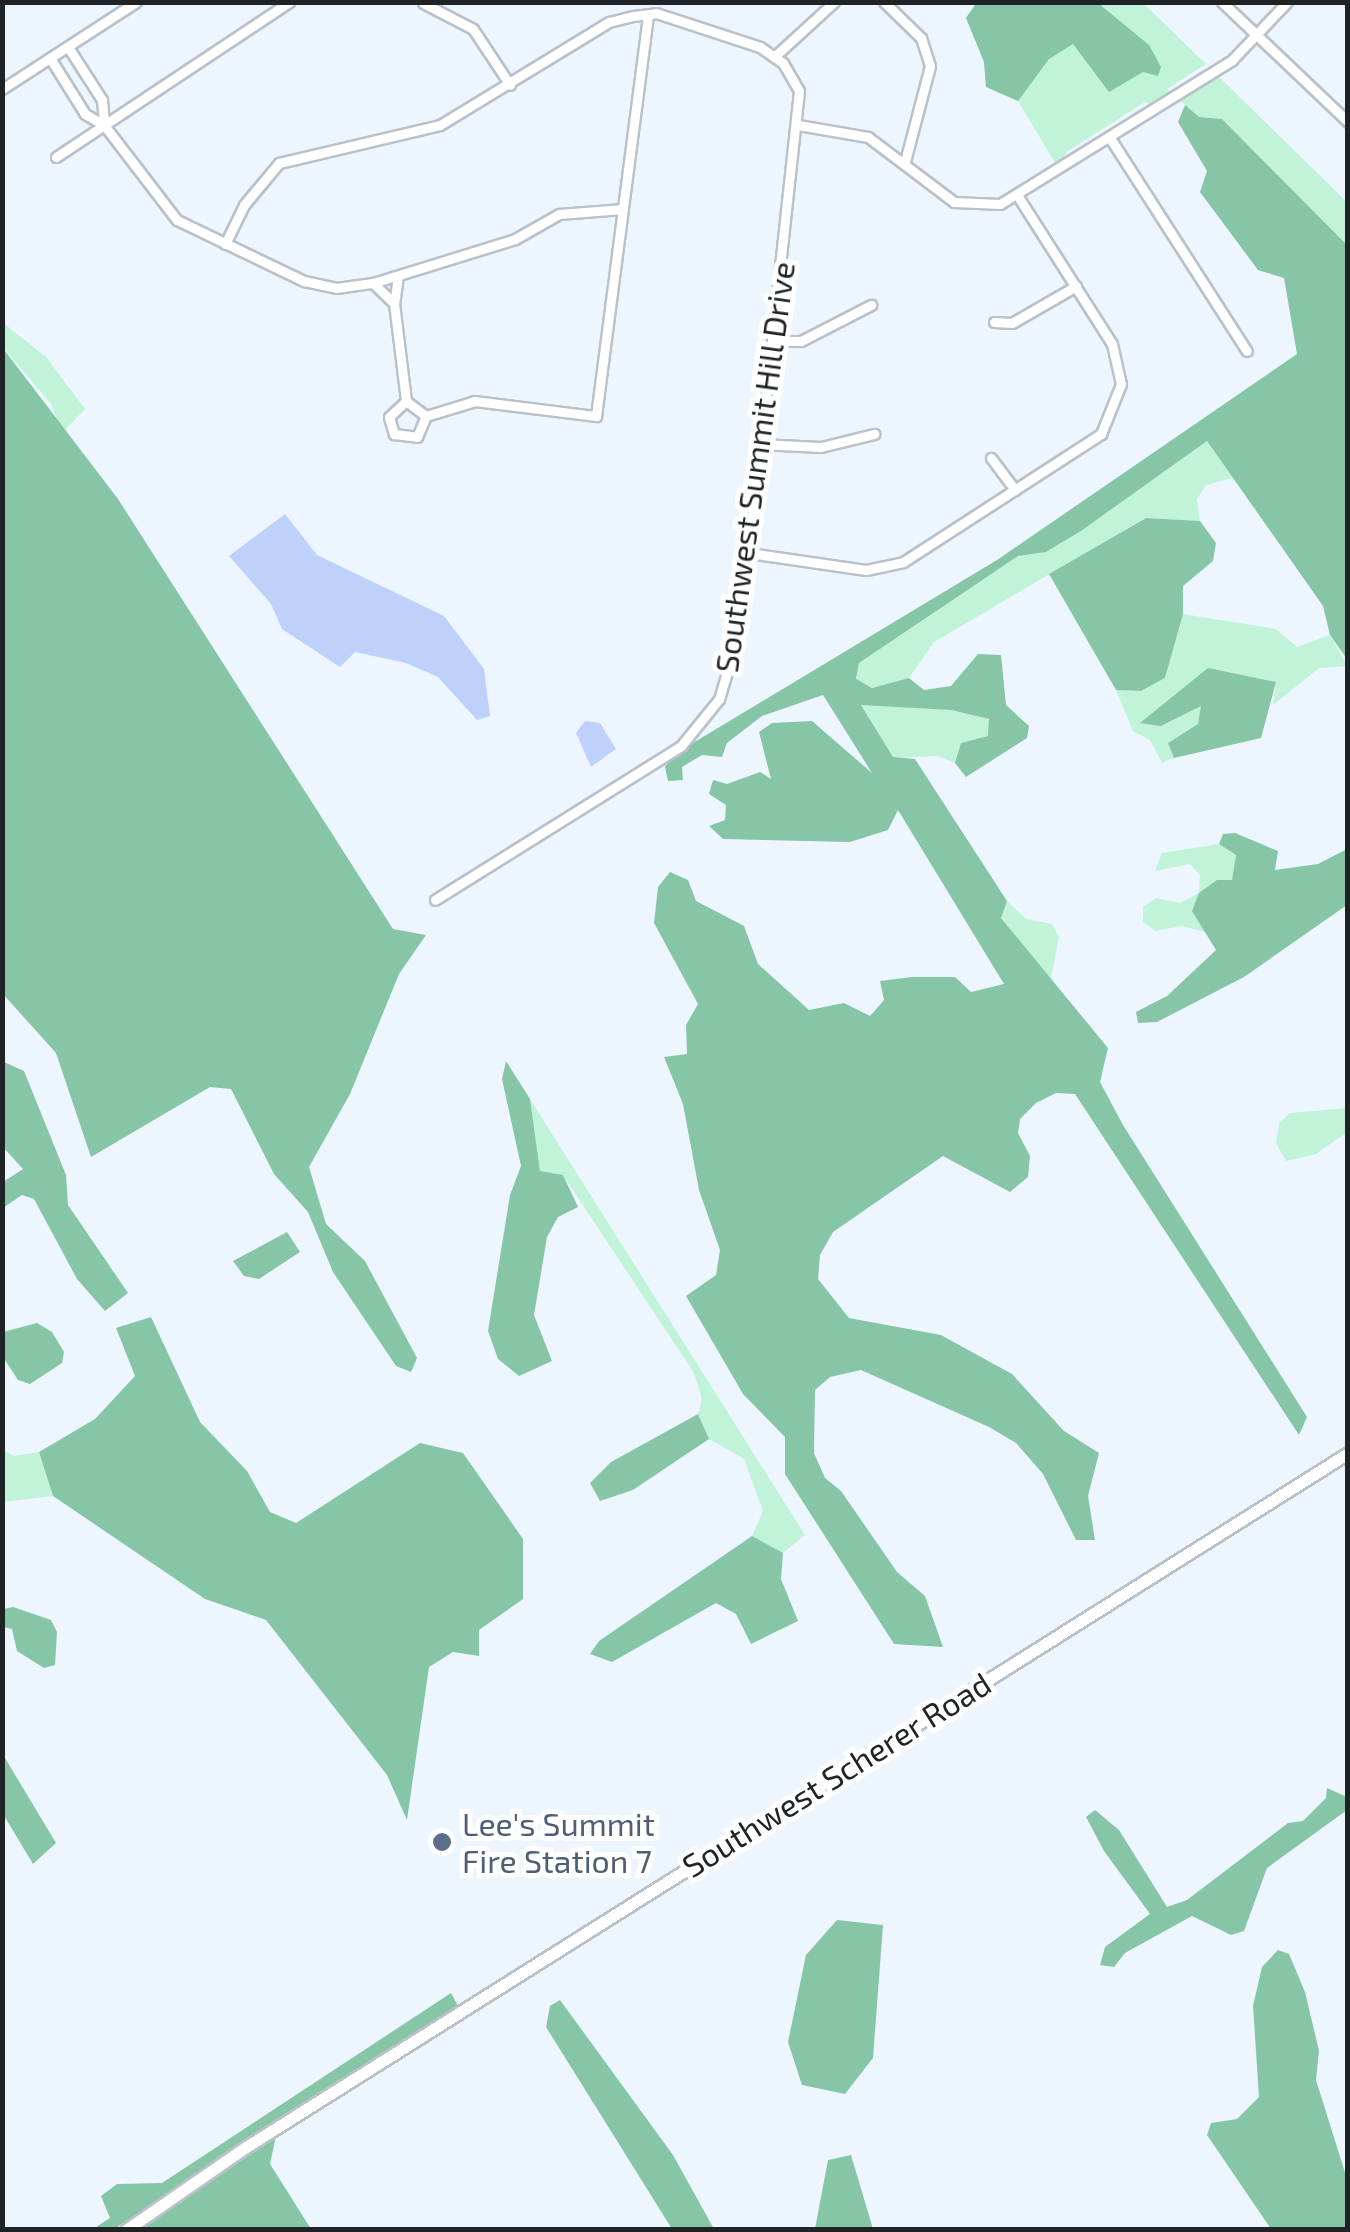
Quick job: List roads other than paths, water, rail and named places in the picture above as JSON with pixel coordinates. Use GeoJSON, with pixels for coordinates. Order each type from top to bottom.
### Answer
{"type":"FeatureCollection","features":[{"type":"Feature","properties":{"kind":"main road","name":"Southwest Scherer Road"},"geometry":{"type":"LineString","coordinates":[[126,2230],[280,2126],[1348,1453]]}},
{"type":"Feature","properties":{"kind":"street"},"geometry":{"type":"LineString","coordinates":[[2,88],[136,2]]}},
{"type":"Feature","properties":{"kind":"street"},"geometry":{"type":"LineString","coordinates":[[56,157],[289,2]]}},
{"type":"Feature","properties":{"kind":"street"},"geometry":{"type":"LineString","coordinates":[[224,244],[244,204],[279,163],[440,125],[609,22],[648,14],[774,57],[834,2]]}},
{"type":"Feature","properties":{"kind":"street"},"geometry":{"type":"LineString","coordinates":[[884,2],[921,38],[930,66],[905,161]]}},
{"type":"Feature","properties":{"kind":"street"},"geometry":{"type":"LineString","coordinates":[[1222,2],[1348,122]]}},
{"type":"Feature","properties":{"kind":"street"},"geometry":{"type":"LineString","coordinates":[[798,125],[868,136],[954,202],[980,207],[1018,198],[1229,62],[1287,2]]}},
{"type":"Feature","properties":{"kind":"street"},"geometry":{"type":"LineString","coordinates":[[423,3],[473,28],[510,85]]}},
{"type":"Feature","properties":{"kind":"street"},"geometry":{"type":"LineString","coordinates":[[426,416],[475,401],[596,416],[648,14]]}},
{"type":"Feature","properties":{"kind":"street"},"geometry":{"type":"LineString","coordinates":[[68,47],[102,100],[104,125]]}},
{"type":"Feature","properties":{"kind":"street","name":"Southwest Summit Hill Drive"},"geometry":{"type":"LineString","coordinates":[[436,900],[681,746],[700,728],[728,677],[749,553],[798,125],[800,92],[774,57]]}},
{"type":"Feature","properties":{"kind":"street"},"geometry":{"type":"LineString","coordinates":[[50,58],[85,114],[104,125],[155,199],[177,220],[304,281],[336,288],[373,284],[515,239],[560,214],[623,209]]}},
{"type":"Feature","properties":{"kind":"street"},"geometry":{"type":"LineString","coordinates":[[1110,138],[1246,351]]}},
{"type":"Feature","properties":{"kind":"street"},"geometry":{"type":"LineString","coordinates":[[749,553],[866,570],[903,562],[1101,434],[1118,401],[1112,344],[1018,198]]}},
{"type":"Feature","properties":{"kind":"street"},"geometry":{"type":"LineString","coordinates":[[398,276],[394,303],[406,401],[426,416]]}},
{"type":"Feature","properties":{"kind":"street"},"geometry":{"type":"LineString","coordinates":[[373,284],[394,303]]}},
{"type":"Feature","properties":{"kind":"street"},"geometry":{"type":"LineString","coordinates":[[994,322],[1012,323],[1076,286]]}},
{"type":"Feature","properties":{"kind":"street"},"geometry":{"type":"LineString","coordinates":[[772,341],[801,341],[871,306]]}},
{"type":"Feature","properties":{"kind":"street"},"geometry":{"type":"LineString","coordinates":[[406,401],[391,411],[388,423],[405,440],[422,433],[426,416]]}},
{"type":"Feature","properties":{"kind":"street"},"geometry":{"type":"LineString","coordinates":[[759,444],[822,447],[874,434]]}},
{"type":"Feature","properties":{"kind":"street"},"geometry":{"type":"LineString","coordinates":[[991,458],[1015,490]]}},
{"type":"Feature","properties":{"kind":"water"},"geometry":{"type":"Polygon","coordinates":[[[285,514],[317,555],[444,616],[484,669],[490,716],[477,720],[438,677],[406,663],[355,652],[340,667],[282,629],[271,604],[229,556],[285,514]]]}},
{"type":"Feature","properties":{"kind":"water"},"geometry":{"type":"Polygon","coordinates":[[[585,721],[600,723],[616,749],[591,767],[576,733],[585,721]]]}},
{"type":"Feature","properties":{"kind":"place","name":"Lee's Summit Fire Station 7"},"geometry":{"type":"Point","coordinates":[442,1842]}}]}
